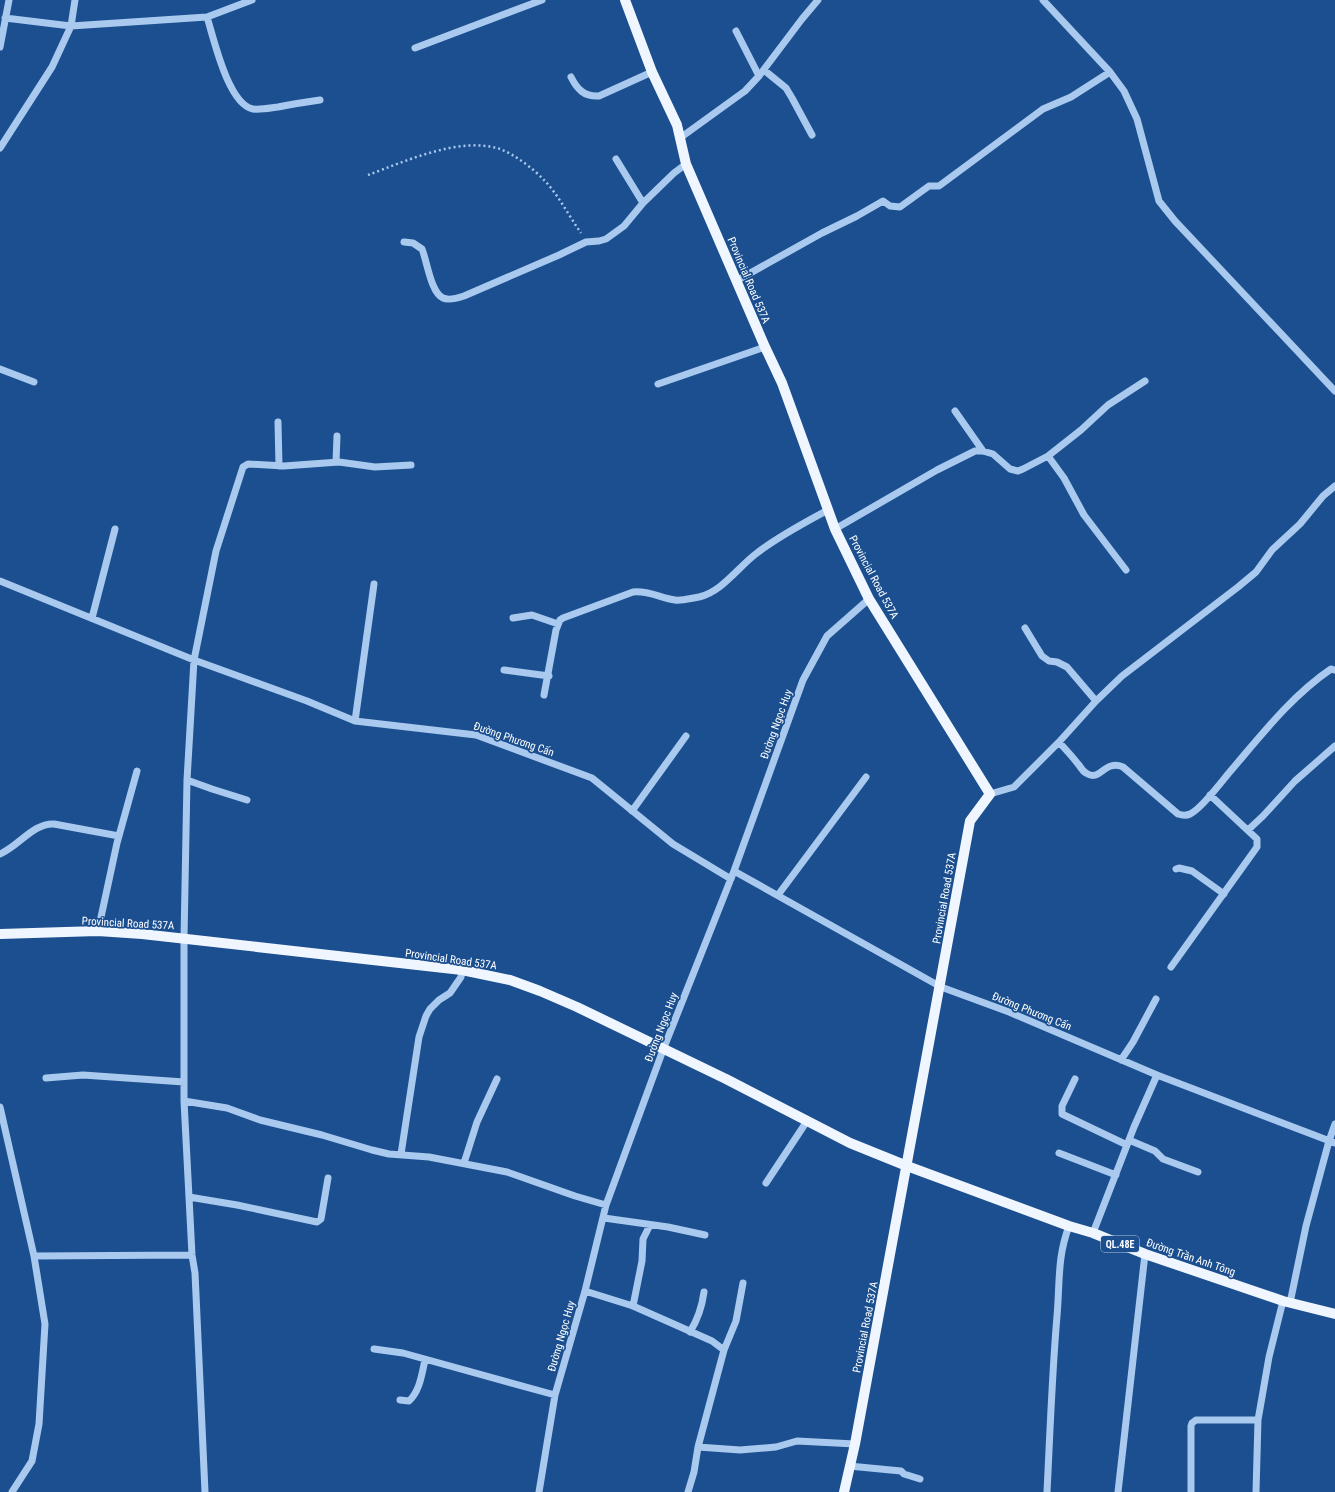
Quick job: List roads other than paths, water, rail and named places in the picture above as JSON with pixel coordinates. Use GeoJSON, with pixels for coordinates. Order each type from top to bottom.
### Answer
{"type":"FeatureCollection","features":[{"type":"Feature","properties":{"kind":"main road","name":"Provincial Road 537A"},"geometry":{"type":"LineString","coordinates":[[625,0],[652,72],[676,125],[686,164],[782,384],[835,529],[869,599],[990,794],[970,821],[941,987],[855,1444],[844,1492]]}},
{"type":"Feature","properties":{"kind":"main road","name":"Provincial Road 537A"},"geometry":{"type":"LineString","coordinates":[[0,934],[98,931],[184,938],[462,970],[510,980],[577,1007],[726,1079],[850,1144],[907,1166]]}},
{"type":"Feature","properties":{"kind":"main road","name":"Đường Trần Anh Tông"},"geometry":{"type":"LineString","coordinates":[[907,1166],[1069,1226],[1093,1233],[1145,1254],[1286,1302],[1335,1314]]}},
{"type":"Feature","properties":{"kind":"street"},"geometry":{"type":"LineString","coordinates":[[0,48],[9,0]]}},
{"type":"Feature","properties":{"kind":"street"},"geometry":{"type":"LineString","coordinates":[[0,148],[52,67],[71,26],[75,0]]}},
{"type":"Feature","properties":{"kind":"street"},"geometry":{"type":"LineString","coordinates":[[6,18],[71,26],[207,17],[252,0]]}},
{"type":"Feature","properties":{"kind":"street"},"geometry":{"type":"LineString","coordinates":[[415,48],[542,0]]}},
{"type":"Feature","properties":{"kind":"street"},"geometry":{"type":"LineString","coordinates":[[680,138],[745,91],[764,70],[818,0]]}},
{"type":"Feature","properties":{"kind":"street"},"geometry":{"type":"LineString","coordinates":[[1043,0],[1110,72],[1124,90],[1137,118],[1153,182],[1159,201],[1164,208],[1335,391]]}},
{"type":"Feature","properties":{"kind":"street"},"geometry":{"type":"LineString","coordinates":[[207,17],[228,82],[235,94],[243,103],[253,109],[264,109],[320,100]]}},
{"type":"Feature","properties":{"kind":"street"},"geometry":{"type":"LineString","coordinates":[[736,31],[759,76]]}},
{"type":"Feature","properties":{"kind":"street"},"geometry":{"type":"LineString","coordinates":[[764,70],[786,88],[812,135]]}},
{"type":"Feature","properties":{"kind":"street"},"geometry":{"type":"LineString","coordinates":[[571,77],[581,92],[592,96],[599,96],[652,72]]}},
{"type":"Feature","properties":{"kind":"street"},"geometry":{"type":"LineString","coordinates":[[736,281],[883,201],[890,206],[900,207],[929,186],[940,186],[1043,109],[1070,97],[1110,72]]}},
{"type":"Feature","properties":{"kind":"street"},"geometry":{"type":"LineString","coordinates":[[616,159],[644,203]]}},
{"type":"Feature","properties":{"kind":"street"},"geometry":{"type":"LineString","coordinates":[[404,242],[414,244],[422,249],[434,288],[439,295],[443,298],[449,299],[464,296],[586,242],[599,242],[606,240],[624,226],[644,203],[674,173],[686,164]]}},
{"type":"Feature","properties":{"kind":"street"},"geometry":{"type":"LineString","coordinates":[[658,384],[765,347]]}},
{"type":"Feature","properties":{"kind":"street"},"geometry":{"type":"LineString","coordinates":[[0,369],[34,382]]}},
{"type":"Feature","properties":{"kind":"street"},"geometry":{"type":"LineString","coordinates":[[835,529],[937,470],[975,451],[983,451],[992,454],[1010,469],[1018,471],[1048,456],[1081,430],[1108,405],[1145,381]]}},
{"type":"Feature","properties":{"kind":"street"},"geometry":{"type":"LineString","coordinates":[[955,411],[983,451]]}},
{"type":"Feature","properties":{"kind":"street"},"geometry":{"type":"LineString","coordinates":[[278,422],[278,466]]}},
{"type":"Feature","properties":{"kind":"street"},"geometry":{"type":"LineString","coordinates":[[336,462],[337,436]]}},
{"type":"Feature","properties":{"kind":"street"},"geometry":{"type":"LineString","coordinates":[[1048,456],[1064,478],[1084,514],[1126,570]]}},
{"type":"Feature","properties":{"kind":"street"},"geometry":{"type":"LineString","coordinates":[[205,1492],[195,1273],[192,1255],[184,1101],[184,938],[187,780],[194,660],[216,551],[244,467],[248,464],[278,466],[336,462],[375,467],[411,465]]}},
{"type":"Feature","properties":{"kind":"street"},"geometry":{"type":"LineString","coordinates":[[990,794],[1014,787],[1059,742],[1096,701],[1122,676],[1256,572],[1277,544],[1300,524],[1323,496],[1335,486]]}},
{"type":"Feature","properties":{"kind":"street"},"geometry":{"type":"LineString","coordinates":[[544,695],[560,620],[633,592],[645,592],[677,600],[709,594],[716,591],[757,552],[784,534],[828,510]]}},
{"type":"Feature","properties":{"kind":"street"},"geometry":{"type":"LineString","coordinates":[[92,618],[114,529]]}},
{"type":"Feature","properties":{"kind":"street","name":"Đường Phương Cấn"},"geometry":{"type":"LineString","coordinates":[[0,581],[194,660],[306,701],[355,721],[476,734],[592,778],[673,844],[731,879]]}},
{"type":"Feature","properties":{"kind":"street"},"geometry":{"type":"LineString","coordinates":[[355,721],[374,584]]}},
{"type":"Feature","properties":{"kind":"street","name":"Đường Ngọc Huy"},"geometry":{"type":"LineString","coordinates":[[539,1492],[555,1395],[585,1290],[606,1205],[664,1050],[731,879],[804,680],[828,636],[869,599]]}},
{"type":"Feature","properties":{"kind":"street"},"geometry":{"type":"LineString","coordinates":[[513,618],[532,615],[558,624]]}},
{"type":"Feature","properties":{"kind":"street"},"geometry":{"type":"LineString","coordinates":[[1025,628],[1042,656],[1049,661],[1058,662],[1067,667],[1096,701]]}},
{"type":"Feature","properties":{"kind":"street"},"geometry":{"type":"LineString","coordinates":[[1059,742],[1080,765],[1084,773],[1095,775],[1110,765],[1119,765],[1180,815],[1190,815],[1210,796],[1286,709],[1322,675],[1331,669],[1335,670]]}},
{"type":"Feature","properties":{"kind":"street"},"geometry":{"type":"LineString","coordinates":[[504,670],[549,676]]}},
{"type":"Feature","properties":{"kind":"street"},"geometry":{"type":"LineString","coordinates":[[632,811],[686,736]]}},
{"type":"Feature","properties":{"kind":"street"},"geometry":{"type":"LineString","coordinates":[[1248,830],[1298,778],[1335,746]]}},
{"type":"Feature","properties":{"kind":"street"},"geometry":{"type":"LineString","coordinates":[[98,931],[119,836],[137,771]]}},
{"type":"Feature","properties":{"kind":"street"},"geometry":{"type":"LineString","coordinates":[[778,895],[866,777]]}},
{"type":"Feature","properties":{"kind":"street"},"geometry":{"type":"LineString","coordinates":[[187,780],[247,800]]}},
{"type":"Feature","properties":{"kind":"street"},"geometry":{"type":"LineString","coordinates":[[1171,967],[1257,847],[1257,839],[1210,796]]}},
{"type":"Feature","properties":{"kind":"street"},"geometry":{"type":"LineString","coordinates":[[0,854],[19,842],[38,827],[46,824],[54,824],[119,836]]}},
{"type":"Feature","properties":{"kind":"street"},"geometry":{"type":"LineString","coordinates":[[1176,869],[1179,868],[1192,871],[1224,894]]}},
{"type":"Feature","properties":{"kind":"street","name":"Đường Phương Cấn"},"geometry":{"type":"LineString","coordinates":[[734,871],[941,987],[1009,1012],[1157,1075],[1332,1142]]}},
{"type":"Feature","properties":{"kind":"street"},"geometry":{"type":"LineString","coordinates":[[401,1154],[419,1037],[430,1009],[439,1000],[450,993],[461,977],[462,970]]}},
{"type":"Feature","properties":{"kind":"street"},"geometry":{"type":"LineString","coordinates":[[1121,1060],[1133,1042],[1156,999]]}},
{"type":"Feature","properties":{"kind":"street"},"geometry":{"type":"LineString","coordinates":[[46,1078],[83,1075],[184,1082]]}},
{"type":"Feature","properties":{"kind":"street"},"geometry":{"type":"LineString","coordinates":[[1093,1233],[1128,1142],[1157,1075]]}},
{"type":"Feature","properties":{"kind":"street"},"geometry":{"type":"LineString","coordinates":[[464,1163],[477,1122],[497,1078]]}},
{"type":"Feature","properties":{"kind":"street"},"geometry":{"type":"LineString","coordinates":[[1076,1079],[1062,1106],[1062,1114],[1128,1142],[1155,1151],[1163,1159],[1198,1172]]}},
{"type":"Feature","properties":{"kind":"street"},"geometry":{"type":"LineString","coordinates":[[184,1101],[227,1108],[260,1120],[322,1135],[389,1154],[401,1154],[464,1163],[507,1172],[606,1205]]}},
{"type":"Feature","properties":{"kind":"street"},"geometry":{"type":"LineString","coordinates":[[0,1107],[34,1256],[45,1324],[39,1424],[32,1460],[12,1492]]}},
{"type":"Feature","properties":{"kind":"street"},"geometry":{"type":"LineString","coordinates":[[766,1183],[807,1121]]}},
{"type":"Feature","properties":{"kind":"street"},"geometry":{"type":"LineString","coordinates":[[1256,1492],[1258,1420],[1269,1357],[1286,1302],[1306,1226],[1332,1142],[1335,1124]]}},
{"type":"Feature","properties":{"kind":"street"},"geometry":{"type":"LineString","coordinates":[[1059,1153],[1116,1175]]}},
{"type":"Feature","properties":{"kind":"street"},"geometry":{"type":"LineString","coordinates":[[189,1197],[237,1205],[317,1222],[321,1219],[328,1178]]}},
{"type":"Feature","properties":{"kind":"street"},"geometry":{"type":"LineString","coordinates":[[604,1218],[668,1227],[705,1235]]}},
{"type":"Feature","properties":{"kind":"street"},"geometry":{"type":"LineString","coordinates":[[633,1306],[642,1260],[643,1239],[650,1225]]}},
{"type":"Feature","properties":{"kind":"street"},"geometry":{"type":"LineString","coordinates":[[1047,1492],[1059,1264],[1061,1251],[1069,1226]]}},
{"type":"Feature","properties":{"kind":"street"},"geometry":{"type":"LineString","coordinates":[[1118,1492],[1145,1254]]}},
{"type":"Feature","properties":{"kind":"street"},"geometry":{"type":"LineString","coordinates":[[34,1256],[192,1255]]}},
{"type":"Feature","properties":{"kind":"street"},"geometry":{"type":"LineString","coordinates":[[688,1492],[694,1472],[698,1447],[724,1350],[736,1321],[743,1283]]}},
{"type":"Feature","properties":{"kind":"street"},"geometry":{"type":"LineString","coordinates":[[585,1290],[633,1306],[712,1341],[724,1350]]}},
{"type":"Feature","properties":{"kind":"street"},"geometry":{"type":"LineString","coordinates":[[690,1332],[701,1310],[704,1292]]}},
{"type":"Feature","properties":{"kind":"street"},"geometry":{"type":"LineString","coordinates":[[374,1349],[403,1353],[555,1395]]}},
{"type":"Feature","properties":{"kind":"street"},"geometry":{"type":"LineString","coordinates":[[400,1400],[409,1401],[417,1391],[426,1360]]}},
{"type":"Feature","properties":{"kind":"street"},"geometry":{"type":"LineString","coordinates":[[1191,1492],[1192,1422],[1196,1420],[1258,1420]]}},
{"type":"Feature","properties":{"kind":"street"},"geometry":{"type":"LineString","coordinates":[[698,1447],[740,1450],[776,1447],[797,1441],[855,1444]]}},
{"type":"Feature","properties":{"kind":"street"},"geometry":{"type":"LineString","coordinates":[[849,1466],[901,1471],[904,1474],[920,1479]]}}]}
